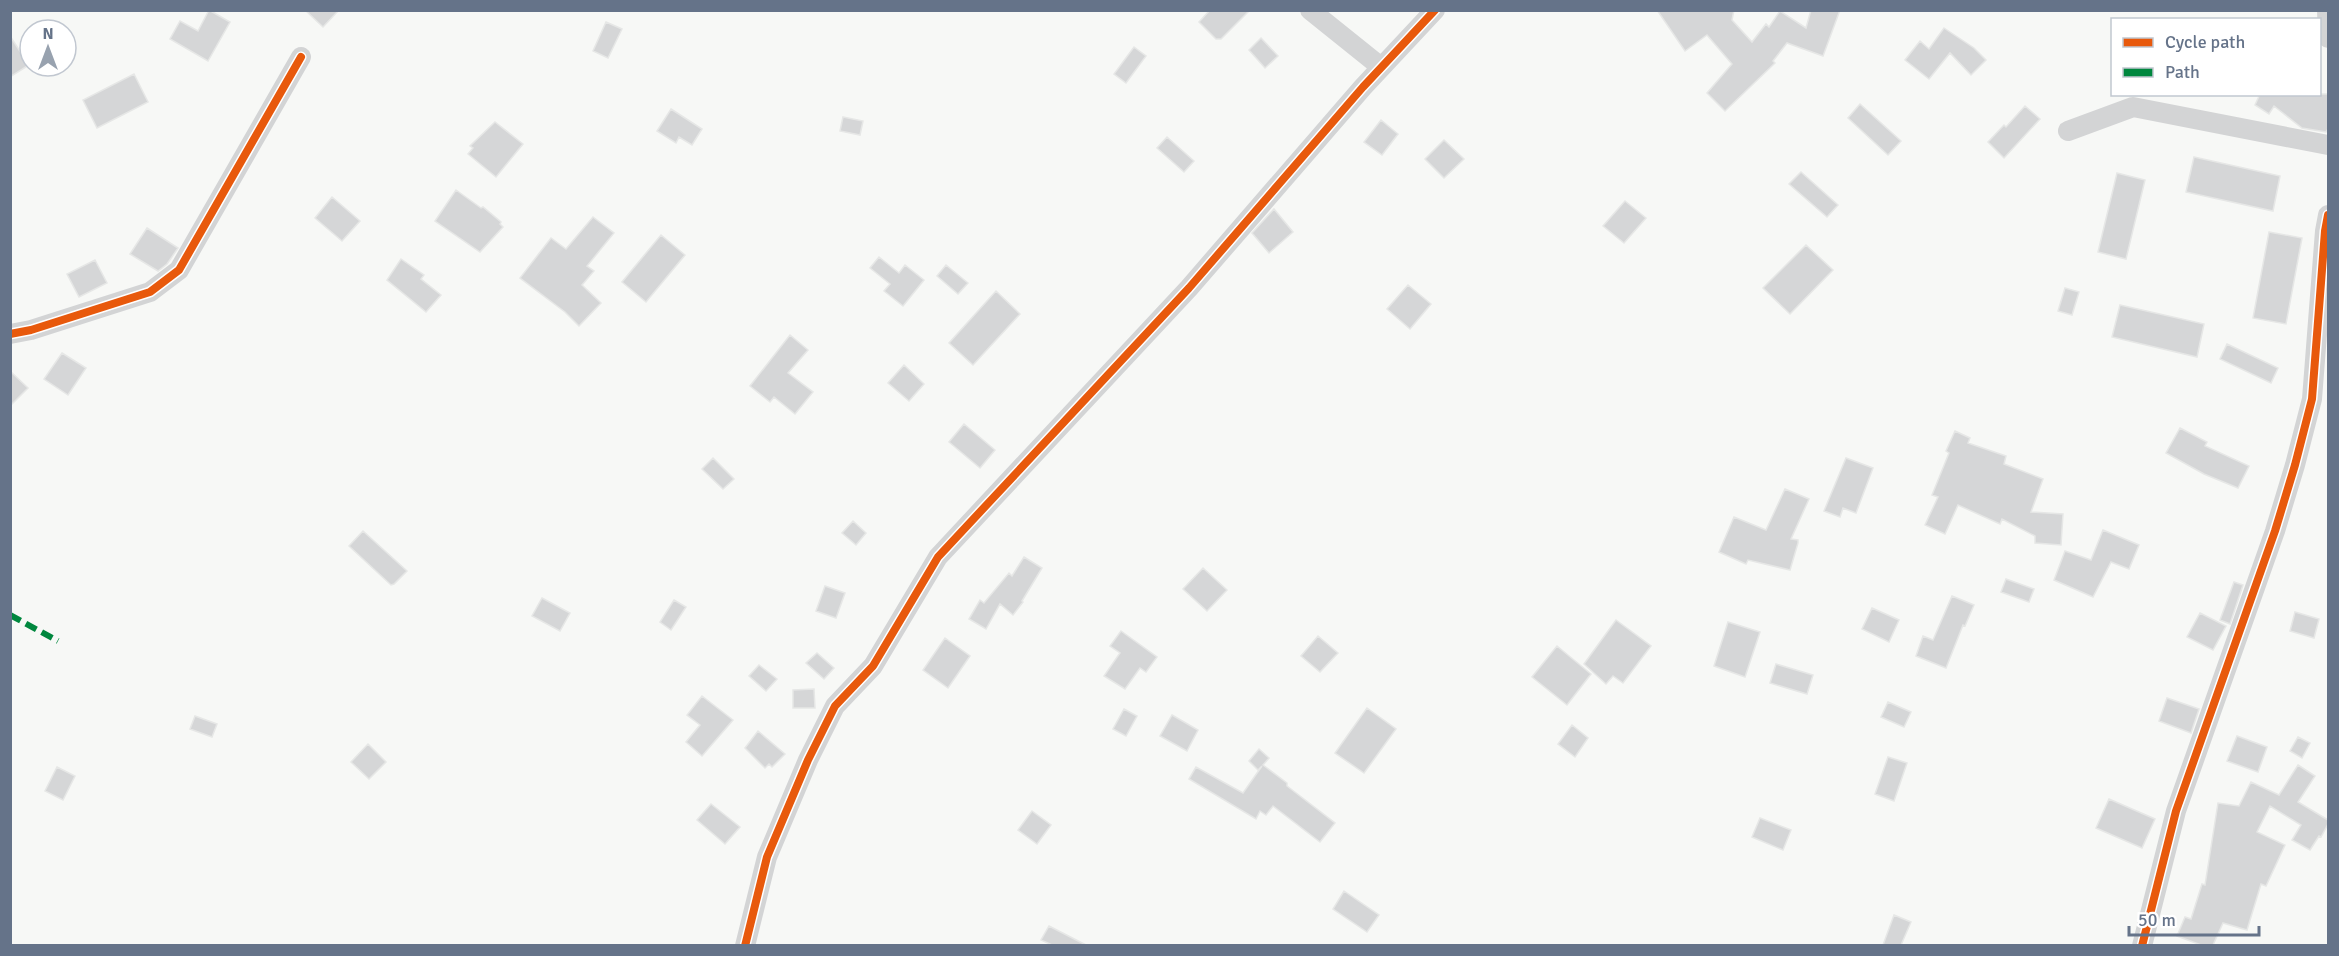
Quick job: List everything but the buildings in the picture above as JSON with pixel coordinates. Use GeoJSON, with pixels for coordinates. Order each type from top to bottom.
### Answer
{"type":"FeatureCollection","features":[{"type":"Feature","properties":{"kind":"street"},"geometry":{"type":"LineString","coordinates":[[1310,10],[1381,67]]}},
{"type":"Feature","properties":{"kind":"street"},"geometry":{"type":"LineString","coordinates":[[745,945],[767,857],[821,733],[835,706],[873,666],[938,557],[1189,288],[1381,67],[1435,10]]}},
{"type":"Feature","properties":{"kind":"street"},"geometry":{"type":"LineString","coordinates":[[2327,10],[2328,38]]}},
{"type":"Feature","properties":{"kind":"street"},"geometry":{"type":"LineString","coordinates":[[10,334],[31,330],[150,292],[179,270],[301,57]]}},
{"type":"Feature","properties":{"kind":"street"},"geometry":{"type":"LineString","coordinates":[[2068,130],[2132,101],[2328,145]]}},
{"type":"Feature","properties":{"kind":"street"},"geometry":{"type":"LineString","coordinates":[[2142,945],[2176,811],[2275,531],[2312,399],[2326,263],[2325,231],[2328,215]]}},
{"type":"Feature","properties":{"kind":"marked path"},"geometry":{"type":"LineString","coordinates":[[10,615],[58,641]]}},
{"type":"Feature","properties":{"kind":"cycle path"},"geometry":{"type":"LineString","coordinates":[[745,946],[767,857],[808,760],[835,706],[873,666],[938,557],[1189,288],[1363,87],[1435,10]]}},
{"type":"Feature","properties":{"kind":"cycle path"},"geometry":{"type":"LineString","coordinates":[[10,334],[31,330],[150,292],[179,270],[301,57]]}},
{"type":"Feature","properties":{"kind":"cycle path"},"geometry":{"type":"LineString","coordinates":[[2142,946],[2176,811],[2275,531],[2312,399],[2328,215]]}}]}
